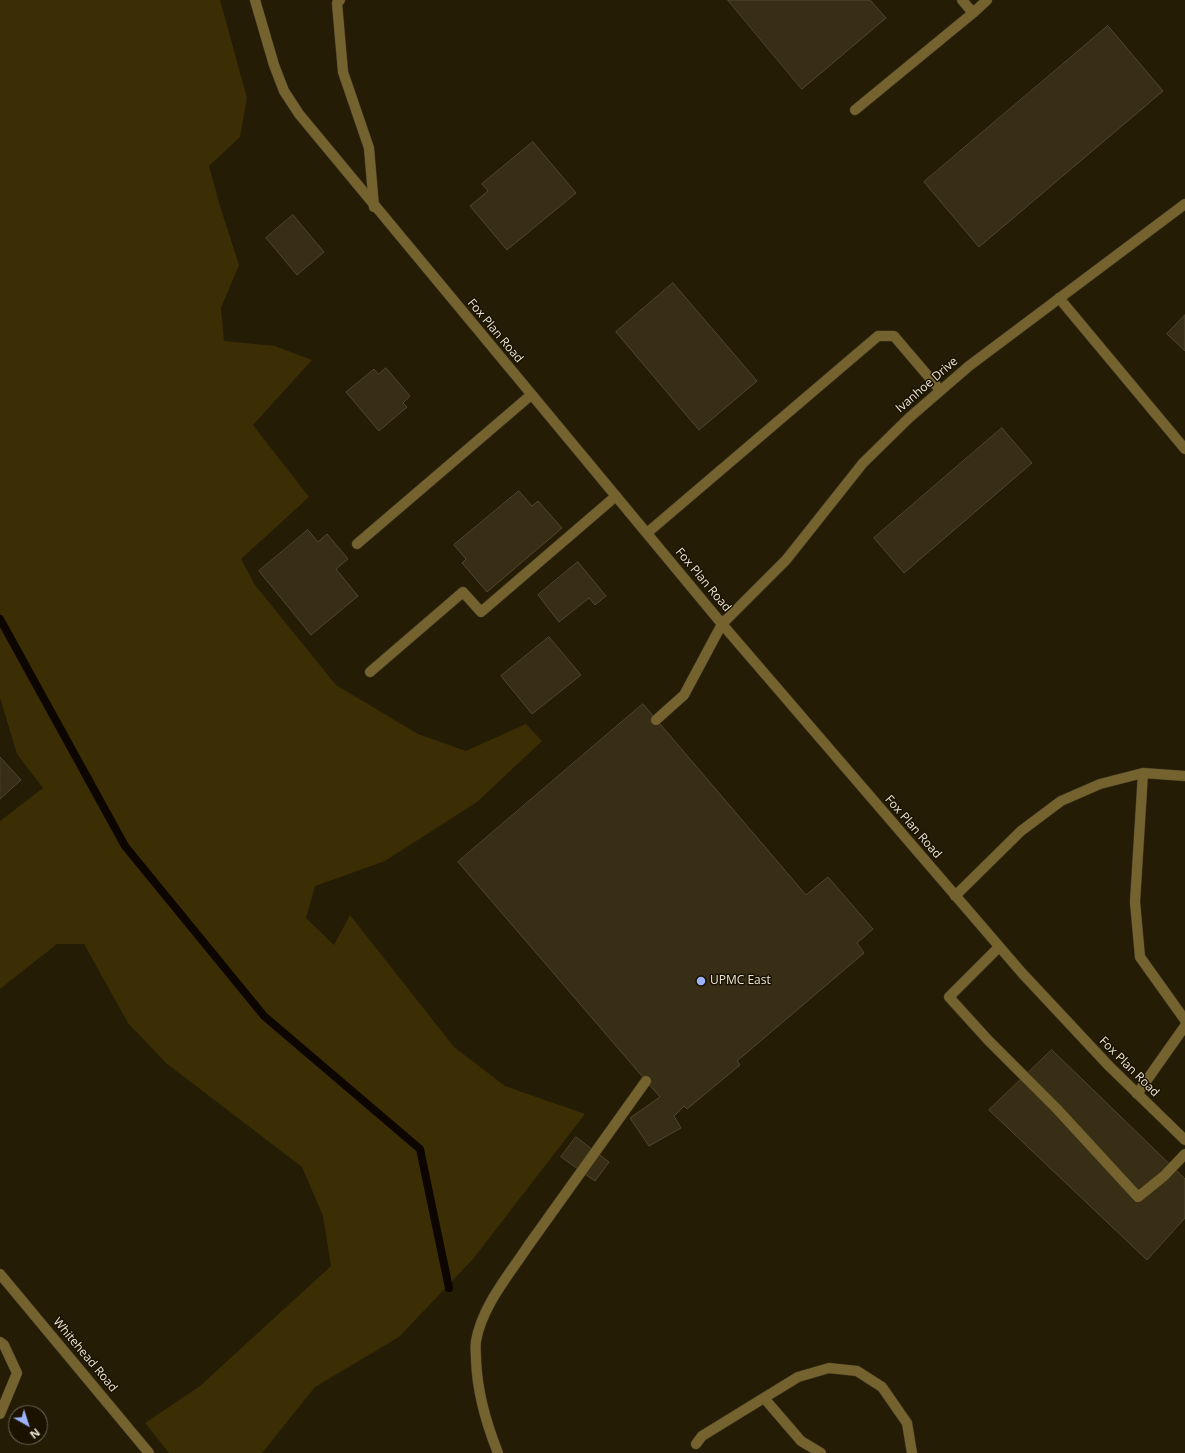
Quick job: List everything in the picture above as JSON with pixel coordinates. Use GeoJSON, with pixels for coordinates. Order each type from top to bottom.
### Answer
{"type":"FeatureCollection","features":[{"type":"Feature","properties":{"kind":"street","name":"Fox Plan Road"},"geometry":{"type":"LineString","coordinates":[[255,0],[274,65],[284,91],[299,114],[374,207],[722,624],[999,947],[1109,1066],[1185,1140]]}},
{"type":"Feature","properties":{"kind":"street"},"geometry":{"type":"LineString","coordinates":[[962,0],[973,13]]}},
{"type":"Feature","properties":{"kind":"street"},"geometry":{"type":"LineString","coordinates":[[855,110],[987,0]]}},
{"type":"Feature","properties":{"kind":"street"},"geometry":{"type":"LineString","coordinates":[[338,1],[343,72],[369,148],[374,207]]}},
{"type":"Feature","properties":{"kind":"street","name":"Ivanhoe Drive"},"geometry":{"type":"LineString","coordinates":[[656,720],[684,695],[722,624],[786,560],[863,463],[910,417],[969,366],[1185,204]]}},
{"type":"Feature","properties":{"kind":"street"},"geometry":{"type":"LineString","coordinates":[[1060,298],[1185,449]]}},
{"type":"Feature","properties":{"kind":"street"},"geometry":{"type":"LineString","coordinates":[[647,533],[878,336],[894,336],[940,390]]}},
{"type":"Feature","properties":{"kind":"street"},"geometry":{"type":"LineString","coordinates":[[357,544],[531,395]]}},
{"type":"Feature","properties":{"kind":"street"},"geometry":{"type":"LineString","coordinates":[[370,672],[463,592],[482,612],[616,496]]}},
{"type":"Feature","properties":{"kind":"street"},"geometry":{"type":"LineString","coordinates":[[955,896],[1021,831],[1061,801],[1100,784],[1143,773],[1185,776]]}},
{"type":"Feature","properties":{"kind":"street"},"geometry":{"type":"LineString","coordinates":[[1143,773],[1135,902],[1140,957],[1185,1020]]}},
{"type":"Feature","properties":{"kind":"street"},"geometry":{"type":"LineString","coordinates":[[999,947],[949,996],[988,1040],[1057,1108],[1138,1197],[1164,1176],[1185,1154]]}},
{"type":"Feature","properties":{"kind":"street"},"geometry":{"type":"LineString","coordinates":[[1137,1094],[1185,1026]]}},
{"type":"Feature","properties":{"kind":"street"},"geometry":{"type":"LineString","coordinates":[[498,1453],[491,1436],[476,1373],[475,1342],[483,1317],[499,1290],[554,1209],[646,1081]]}},
{"type":"Feature","properties":{"kind":"street","name":"Whitehead Road"},"geometry":{"type":"LineString","coordinates":[[0,1274],[149,1453]]}},
{"type":"Feature","properties":{"kind":"street"},"geometry":{"type":"LineString","coordinates":[[0,1342],[4,1345],[16,1373],[0,1414]]}},
{"type":"Feature","properties":{"kind":"street"},"geometry":{"type":"LineString","coordinates":[[696,1444],[702,1436],[798,1377],[829,1368],[858,1371],[882,1387],[907,1423],[912,1453]]}},
{"type":"Feature","properties":{"kind":"street"},"geometry":{"type":"LineString","coordinates":[[764,1398],[801,1441],[820,1453]]}},
{"type":"Feature","properties":{"kind":"shaded area"},"geometry":{"type":"Polygon","coordinates":[[[0,0],[220,0],[247,98],[240,137],[209,166],[239,265],[221,308],[224,341],[275,346],[312,360],[253,425],[309,497],[241,559],[255,585],[336,685],[418,734],[466,751],[526,724],[542,741],[477,802],[385,861],[315,886],[306,918],[334,945],[350,915],[454,1047],[505,1086],[585,1114],[473,1259],[399,1337],[315,1387],[262,1453],[169,1453],[145,1423],[200,1386],[331,1266],[323,1216],[302,1167],[166,1063],[128,1023],[84,944],[57,944],[0,989],[0,821],[43,788],[17,754],[0,698],[0,0]]]}},
{"type":"Feature","properties":{"kind":"building"},"geometry":{"type":"Polygon","coordinates":[[[728,0],[870,0],[886,18],[802,89],[728,0]]]}},
{"type":"Feature","properties":{"kind":"building"},"geometry":{"type":"Polygon","coordinates":[[[1108,26],[1163,91],[979,247],[924,182],[1108,26]]]}},
{"type":"Feature","properties":{"kind":"building"},"geometry":{"type":"Polygon","coordinates":[[[533,142],[576,193],[507,250],[470,206],[488,191],[482,184],[533,142]]]}},
{"type":"Feature","properties":{"kind":"building"},"geometry":{"type":"Polygon","coordinates":[[[293,215],[324,252],[297,275],[266,238],[293,215]]]}},
{"type":"Feature","properties":{"kind":"building"},"geometry":{"type":"Polygon","coordinates":[[[673,283],[757,381],[699,430],[616,332],[673,283]]]}},
{"type":"Feature","properties":{"kind":"building"},"geometry":{"type":"Polygon","coordinates":[[[1185,315],[1185,351],[1167,334],[1185,315]]]}},
{"type":"Feature","properties":{"kind":"building"},"geometry":{"type":"Polygon","coordinates":[[[386,368],[410,396],[403,403],[407,407],[379,431],[346,392],[374,369],[378,374],[386,368]]]}},
{"type":"Feature","properties":{"kind":"building"},"geometry":{"type":"Polygon","coordinates":[[[1002,428],[1032,463],[904,573],[874,538],[1002,428]]]}},
{"type":"Feature","properties":{"kind":"building"},"geometry":{"type":"Polygon","coordinates":[[[519,491],[532,506],[538,501],[562,528],[487,592],[462,563],[466,559],[454,545],[519,491]]]}},
{"type":"Feature","properties":{"kind":"building"},"geometry":{"type":"Polygon","coordinates":[[[308,530],[318,542],[327,534],[348,559],[336,569],[358,596],[311,635],[259,571],[308,530]]]}},
{"type":"Feature","properties":{"kind":"building"},"geometry":{"type":"Polygon","coordinates":[[[578,562],[606,596],[595,605],[589,598],[559,622],[538,595],[578,562]]]}},
{"type":"Feature","properties":{"kind":"building"},"geometry":{"type":"Polygon","coordinates":[[[549,637],[581,675],[532,714],[501,676],[549,637]]]}},
{"type":"Feature","properties":{"kind":"building"},"geometry":{"type":"Polygon","coordinates":[[[643,704],[806,895],[828,877],[873,929],[857,943],[864,953],[737,1061],[740,1065],[687,1109],[684,1106],[674,1116],[681,1128],[649,1146],[630,1118],[660,1097],[458,862],[643,704]]]}},
{"type":"Feature","properties":{"kind":"building"},"geometry":{"type":"Polygon","coordinates":[[[0,757],[21,780],[0,799],[0,757]]]}},
{"type":"Feature","properties":{"kind":"building"},"geometry":{"type":"Polygon","coordinates":[[[1052,1050],[1185,1179],[1185,1218],[1147,1260],[989,1110],[1052,1050]]]}},
{"type":"Feature","properties":{"kind":"building"},"geometry":{"type":"Polygon","coordinates":[[[576,1137],[609,1162],[595,1181],[561,1157],[576,1137]]]}},
{"type":"Feature","properties":{"kind":"waterway"},"geometry":{"type":"LineString","coordinates":[[0,619],[125,846],[264,1016],[420,1149],[449,1288]]}},
{"type":"Feature","properties":{"kind":"place","name":"UPMC East"},"geometry":{"type":"Point","coordinates":[701,981]}}]}
